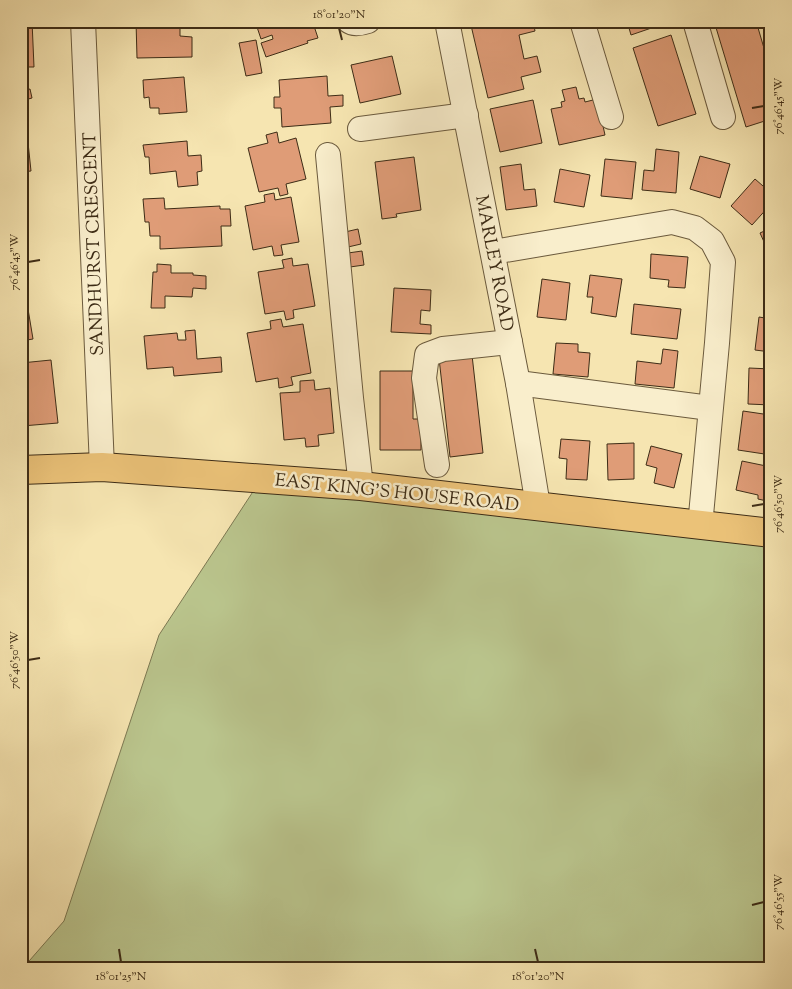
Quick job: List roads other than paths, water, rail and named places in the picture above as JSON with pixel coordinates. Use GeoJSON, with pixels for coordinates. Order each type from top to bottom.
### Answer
{"type":"FeatureCollection","features":[{"type":"Feature","properties":{"kind":"main road","name":"EAST KING'S HOUSE ROAD"},"geometry":{"type":"LineString","coordinates":[[21,470],[102,467],[361,486],[771,533]]}},
{"type":"Feature","properties":{"kind":"street","name":"SANDHURST CRESCENT"},"geometry":{"type":"LineString","coordinates":[[83,21],[102,467]]}},
{"type":"Feature","properties":{"kind":"street"},"geometry":{"type":"LineString","coordinates":[[349,21],[357,23],[368,21]]}},
{"type":"Feature","properties":{"kind":"street","name":"MARLEY ROAD"},"geometry":{"type":"LineString","coordinates":[[447,21],[494,252],[538,506]]}},
{"type":"Feature","properties":{"kind":"street"},"geometry":{"type":"LineString","coordinates":[[582,21],[611,118]]}},
{"type":"Feature","properties":{"kind":"street"},"geometry":{"type":"LineString","coordinates":[[695,21],[723,117]]}},
{"type":"Feature","properties":{"kind":"street"},"geometry":{"type":"LineString","coordinates":[[360,129],[466,115]]}},
{"type":"Feature","properties":{"kind":"street"},"geometry":{"type":"LineString","coordinates":[[328,155],[361,486]]}},
{"type":"Feature","properties":{"kind":"street"},"geometry":{"type":"LineString","coordinates":[[494,252],[672,222],[695,228],[712,240],[723,262],[700,526]]}},
{"type":"Feature","properties":{"kind":"street"},"geometry":{"type":"LineString","coordinates":[[437,465],[424,378],[428,354],[443,349],[510,342]]}},
{"type":"Feature","properties":{"kind":"street"},"geometry":{"type":"LineString","coordinates":[[518,383],[710,408]]}}]}
